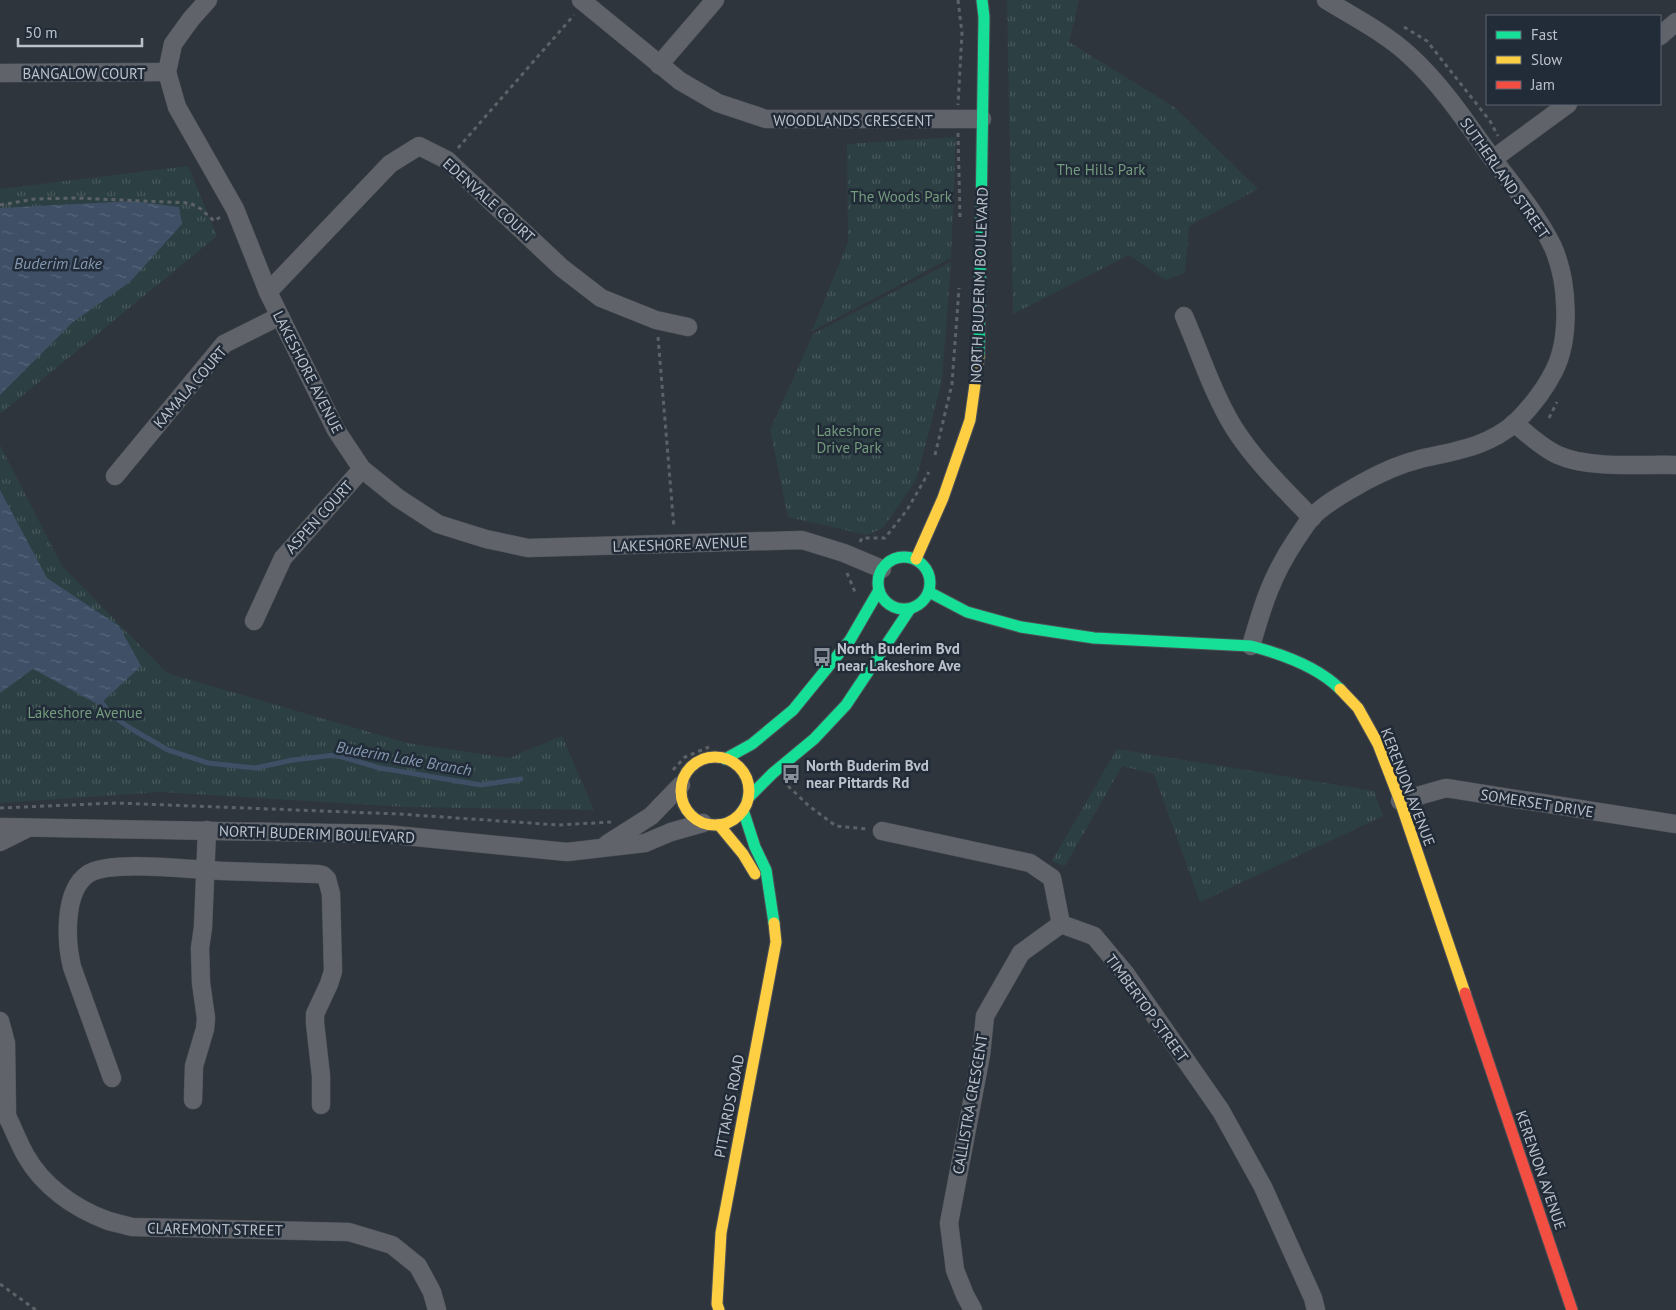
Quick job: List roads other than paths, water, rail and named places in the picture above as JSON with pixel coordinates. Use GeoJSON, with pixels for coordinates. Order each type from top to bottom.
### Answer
{"type":"FeatureCollection","features":[{"type":"Feature","properties":{"kind":"street","name":"LAKESHORE AVENUE"},"geometry":{"type":"LineString","coordinates":[[208,0],[173,44],[167,72],[177,107],[235,209],[268,292],[336,430],[362,469],[398,498],[438,524],[486,539],[528,548],[802,540],[882,569]]}},
{"type":"Feature","properties":{"kind":"street"},"geometry":{"type":"LineString","coordinates":[[659,65],[715,0]]}},
{"type":"Feature","properties":{"kind":"street","name":"NORTH BUDERIM BOULEVARD"},"geometry":{"type":"LineString","coordinates":[[916,559],[943,498],[970,420],[979,360],[984,17],[982,0]]}},
{"type":"Feature","properties":{"kind":"street","name":"SUTHERLAND STREET"},"geometry":{"type":"LineString","coordinates":[[1251,646],[1265,597],[1280,566],[1312,518],[1329,503],[1348,491],[1394,468],[1419,459],[1472,448],[1499,434],[1514,423],[1528,409],[1555,370],[1563,342],[1565,325],[1561,273],[1552,247],[1536,219],[1457,110],[1410,55],[1377,31],[1326,0]]}},
{"type":"Feature","properties":{"kind":"street","name":"WOODLANDS CRESCENT"},"geometry":{"type":"LineString","coordinates":[[582,2],[680,81],[718,103],[766,119],[982,120]]}},
{"type":"Feature","properties":{"kind":"street"},"geometry":{"type":"LineString","coordinates":[[1661,35],[1676,22]]}},
{"type":"Feature","properties":{"kind":"street","name":"BANGALOW COURT"},"geometry":{"type":"LineString","coordinates":[[0,74],[167,72]]}},
{"type":"Feature","properties":{"kind":"street"},"geometry":{"type":"LineString","coordinates":[[1493,159],[1567,105]]}},
{"type":"Feature","properties":{"kind":"street","name":"EDENVALE COURT"},"geometry":{"type":"LineString","coordinates":[[268,292],[390,164],[419,146],[447,160],[562,268],[601,298],[656,320],[688,327]]}},
{"type":"Feature","properties":{"kind":"street","name":"KAMALA COURT"},"geometry":{"type":"LineString","coordinates":[[115,476],[224,344],[280,316]]}},
{"type":"Feature","properties":{"kind":"street"},"geometry":{"type":"LineString","coordinates":[[1184,316],[1221,404],[1234,428],[1273,478],[1312,518]]}},
{"type":"Feature","properties":{"kind":"street"},"geometry":{"type":"LineString","coordinates":[[1514,423],[1556,454],[1573,460],[1593,463],[1676,464]]}},
{"type":"Feature","properties":{"kind":"street","name":"ASPEN COURT"},"geometry":{"type":"LineString","coordinates":[[254,621],[283,558],[362,469]]}},
{"type":"Feature","properties":{"kind":"street"},"geometry":{"type":"LineString","coordinates":[[908,557],[916,559],[922,564],[930,577],[929,592],[925,600],[918,606],[910,609],[894,607],[888,603],[879,590],[878,579],[882,569],[894,559],[908,557]]}},
{"type":"Feature","properties":{"kind":"street"},"geometry":{"type":"LineString","coordinates":[[725,759],[752,744],[793,710],[850,640],[879,590]]}},
{"type":"Feature","properties":{"kind":"street","name":"KERENJON AVENUE"},"geometry":{"type":"LineString","coordinates":[[929,592],[967,612],[1021,627],[1094,638],[1251,646],[1271,651],[1301,663],[1330,680],[1358,708],[1378,744],[1400,801],[1572,1310]]}},
{"type":"Feature","properties":{"kind":"street"},"geometry":{"type":"LineString","coordinates":[[748,798],[746,779],[741,770],[725,759],[706,758],[697,762],[684,776],[676,780],[685,808],[693,818],[711,824],[728,823],[743,810],[748,798],[773,773],[814,739],[846,705],[910,609]]}},
{"type":"Feature","properties":{"kind":"street","name":"NORTH BUDERIM BOULEVARD"},"geometry":{"type":"LineString","coordinates":[[602,846],[651,816],[676,780]]}},
{"type":"Feature","properties":{"kind":"street","name":"SOMERSET DRIVE"},"geometry":{"type":"LineString","coordinates":[[1400,801],[1446,788],[1676,824]]}},
{"type":"Feature","properties":{"kind":"street","name":"PITTARDS ROAD"},"geometry":{"type":"LineString","coordinates":[[719,1310],[717,1304],[721,1232],[776,942],[773,909],[766,870],[755,847],[743,810]]}},
{"type":"Feature","properties":{"kind":"street","name":"NORTH BUDERIM BOULEVARD"},"geometry":{"type":"LineString","coordinates":[[0,827],[385,834],[567,852],[602,846],[645,843],[671,832],[711,824]]}},
{"type":"Feature","properties":{"kind":"street","name":"PITTARDS ROAD"},"geometry":{"type":"LineString","coordinates":[[711,824],[731,838],[743,854],[773,909]]}},
{"type":"Feature","properties":{"kind":"street","name":"NORTH BUDERIM BOULEVARD"},"geometry":{"type":"LineString","coordinates":[[0,842],[31,827]]}},
{"type":"Feature","properties":{"kind":"street"},"geometry":{"type":"LineString","coordinates":[[193,1100],[194,1066],[205,1029],[206,1018],[200,969],[200,948],[203,927],[207,830]]}},
{"type":"Feature","properties":{"kind":"street"},"geometry":{"type":"LineString","coordinates":[[882,831],[1030,863],[1052,878],[1061,924]]}},
{"type":"Feature","properties":{"kind":"street"},"geometry":{"type":"LineString","coordinates":[[112,1078],[68,951],[68,920],[76,891],[87,875],[96,870],[114,866],[318,874],[323,875],[327,879],[331,894],[332,972],[329,984],[315,1014],[321,1076],[321,1105]]}},
{"type":"Feature","properties":{"kind":"street","name":"CALLISTRA CRESCENT"},"geometry":{"type":"LineString","coordinates":[[973,1310],[964,1295],[955,1270],[950,1223],[980,1056],[985,1016],[1020,953],[1061,924]]}},
{"type":"Feature","properties":{"kind":"street","name":"TIMBERTOP STREET"},"geometry":{"type":"LineString","coordinates":[[1061,924],[1094,936],[1125,973],[1221,1111],[1263,1187],[1313,1298],[1316,1310]]}},
{"type":"Feature","properties":{"kind":"street","name":"CLAREMONT STREET"},"geometry":{"type":"LineString","coordinates":[[0,1021],[6,1043],[3,1109],[26,1156],[41,1176],[62,1196],[83,1210],[106,1220],[132,1226],[349,1232],[392,1245],[418,1266],[432,1292],[437,1310]]}},
{"type":"Feature","properties":{"kind":"water","name":"Buderim Lake"},"geometry":{"type":"Polygon","coordinates":[[[133,201],[179,207],[182,224],[130,282],[73,322],[0,395],[0,208],[133,201]]]}},
{"type":"Feature","properties":{"kind":"water"},"geometry":{"type":"Polygon","coordinates":[[[0,490],[47,578],[119,626],[141,666],[99,705],[33,669],[0,693],[0,490]]]}},
{"type":"Feature","properties":{"kind":"waterway","name":"Buderim Lake Branch"},"geometry":{"type":"LineString","coordinates":[[97,697],[113,716],[130,728],[168,750],[208,763],[255,768],[293,760],[335,755],[380,768],[481,785],[521,779]]}},
{"type":"Feature","properties":{"kind":"place","name":"North Buderim Bvd near Lakeshore Ave"},"geometry":{"type":"Point","coordinates":[822,657]}},
{"type":"Feature","properties":{"kind":"place","name":"North Buderim Bvd near Pittards Rd"},"geometry":{"type":"Point","coordinates":[791,774]}},
{"type":"Feature","properties":{"kind":"park label","name":"The Hills Park"},"geometry":{"type":"Point","coordinates":[1101,169]}},
{"type":"Feature","properties":{"kind":"park label","name":"The Woods Park"},"geometry":{"type":"Point","coordinates":[901,196]}},
{"type":"Feature","properties":{"kind":"park label","name":"Lakeshore Drive Park"},"geometry":{"type":"Point","coordinates":[849,438]}},
{"type":"Feature","properties":{"kind":"park label","name":"Lakeshore Avenue"},"geometry":{"type":"Point","coordinates":[85,712]}}]}
